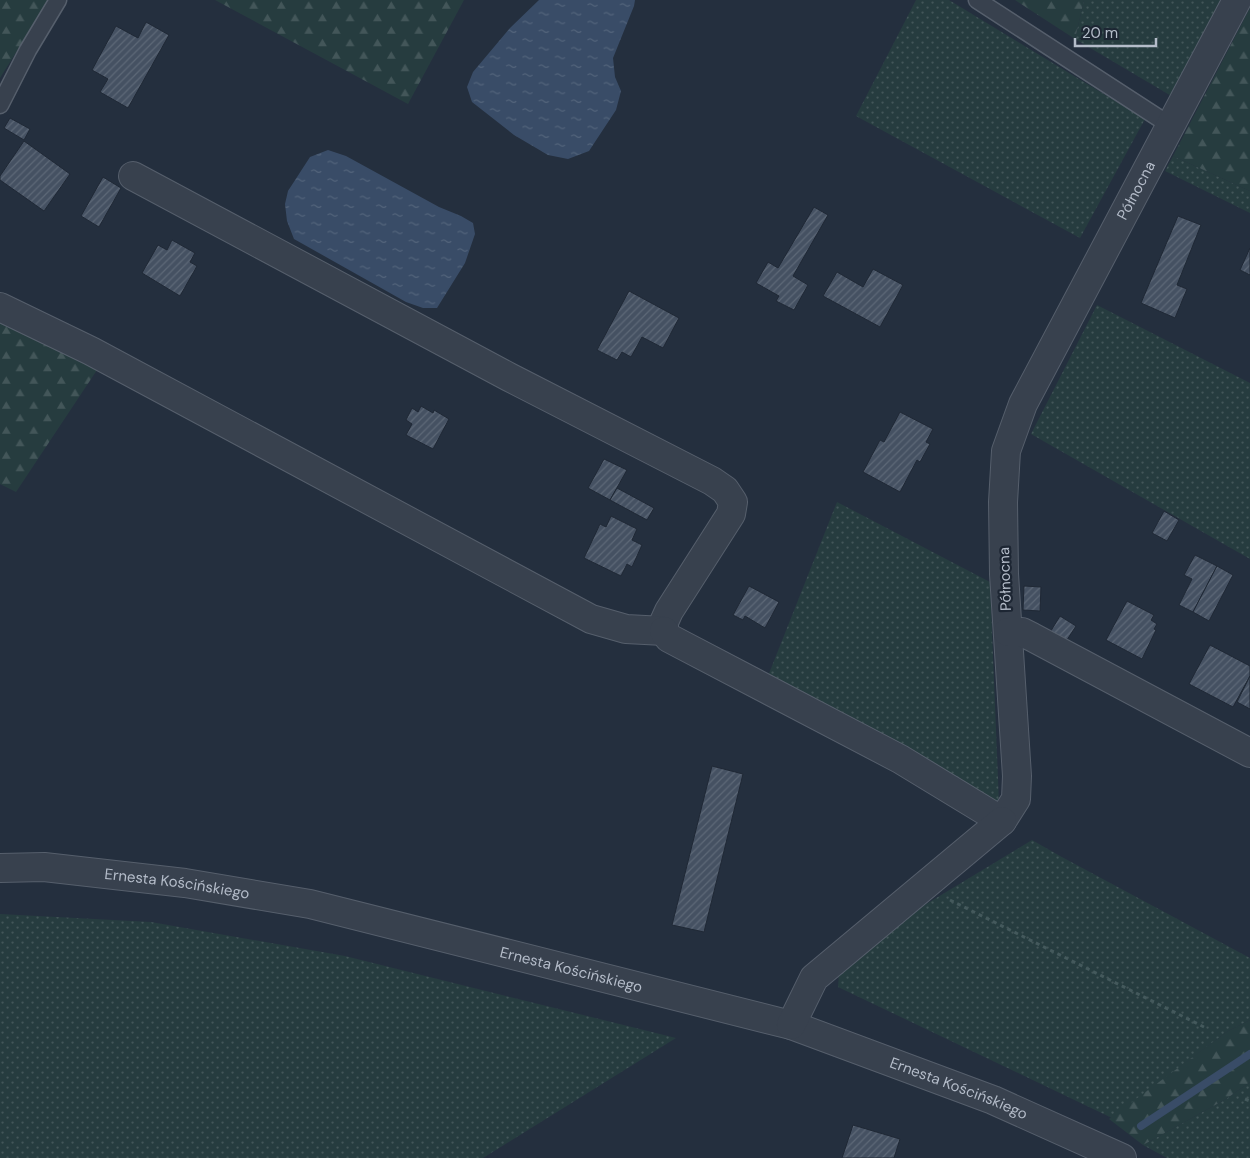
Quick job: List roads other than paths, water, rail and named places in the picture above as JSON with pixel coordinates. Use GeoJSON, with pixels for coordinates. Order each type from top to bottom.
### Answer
{"type":"FeatureCollection","features":[{"type":"Feature","properties":{"kind":"street","name":"Północna"},"geometry":{"type":"LineString","coordinates":[[791,1025],[814,978],[1002,821],[1016,799],[1017,776],[1004,574],[1003,502],[1006,451],[1023,404],[1237,0]]}},
{"type":"Feature","properties":{"kind":"street"},"geometry":{"type":"LineString","coordinates":[[134,176],[492,367],[712,481],[725,490],[733,502],[731,514],[669,610],[664,622],[664,631],[669,638],[900,759],[1002,821]]}},
{"type":"Feature","properties":{"kind":"street"},"geometry":{"type":"LineString","coordinates":[[0,307],[91,350],[591,619],[626,629],[664,631]]}},
{"type":"Feature","properties":{"kind":"street"},"geometry":{"type":"LineString","coordinates":[[1008,632],[1022,632],[1032,637],[1250,754]]}},
{"type":"Feature","properties":{"kind":"street","name":"Ernesta Kościńskiego"},"geometry":{"type":"LineString","coordinates":[[0,868],[44,867],[176,882],[310,904],[791,1025],[993,1100],[1122,1158]]}},
{"type":"Feature","properties":{"kind":"lane"},"geometry":{"type":"LineString","coordinates":[[0,105],[28,50],[58,0]]}},
{"type":"Feature","properties":{"kind":"lane"},"geometry":{"type":"LineString","coordinates":[[977,0],[1171,126]]}},
{"type":"Feature","properties":{"kind":"water"},"geometry":{"type":"Polygon","coordinates":[[[539,0],[635,0],[613,58],[615,77],[621,91],[616,110],[589,151],[568,159],[548,155],[514,135],[472,102],[467,87],[473,72],[510,28],[539,0]]]}},
{"type":"Feature","properties":{"kind":"water"},"geometry":{"type":"Polygon","coordinates":[[[328,150],[346,156],[439,207],[473,223],[475,234],[465,263],[437,308],[423,308],[406,302],[294,239],[287,221],[285,204],[288,191],[310,157],[328,150]]]}},
{"type":"Feature","properties":{"kind":"waterway"},"geometry":{"type":"LineString","coordinates":[[1141,1126],[1250,1054]]}}]}
